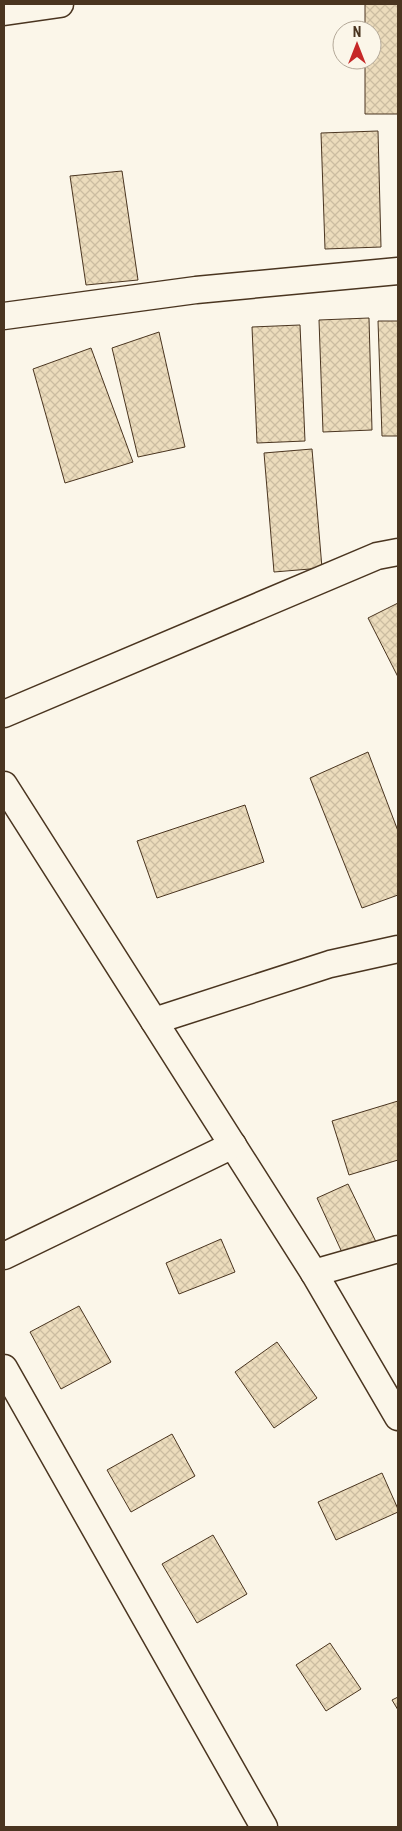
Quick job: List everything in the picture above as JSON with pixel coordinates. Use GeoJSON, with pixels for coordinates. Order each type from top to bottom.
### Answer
{"type":"FeatureCollection","features":[{"type":"Feature","properties":{"kind":"street"},"geometry":{"type":"LineString","coordinates":[[4,12],[60,4]]}},
{"type":"Feature","properties":{"kind":"street"},"geometry":{"type":"LineString","coordinates":[[4,316],[81,304],[196,290],[398,270]]}},
{"type":"Feature","properties":{"kind":"street"},"geometry":{"type":"LineString","coordinates":[[4,714],[377,556],[398,552]]}},
{"type":"Feature","properties":{"kind":"street"},"geometry":{"type":"LineString","coordinates":[[4,784],[314,1273],[398,1417]]}},
{"type":"Feature","properties":{"kind":"street"},"geometry":{"type":"LineString","coordinates":[[154,1021],[330,964],[398,949]]}},
{"type":"Feature","properties":{"kind":"street"},"geometry":{"type":"LineString","coordinates":[[4,1256],[233,1145]]}},
{"type":"Feature","properties":{"kind":"street"},"geometry":{"type":"LineString","coordinates":[[314,1273],[398,1249]]}},
{"type":"Feature","properties":{"kind":"street"},"geometry":{"type":"LineString","coordinates":[[4,1368],[264,1827]]}},
{"type":"Feature","properties":{"kind":"building"},"geometry":{"type":"Polygon","coordinates":[[[365,4],[398,4],[398,114],[365,114],[365,70],[382,70],[382,20],[365,20],[365,4]]]}},
{"type":"Feature","properties":{"kind":"building"},"geometry":{"type":"Polygon","coordinates":[[[378,131],[381,247],[325,249],[321,133],[378,131]]]}},
{"type":"Feature","properties":{"kind":"building"},"geometry":{"type":"Polygon","coordinates":[[[122,171],[138,280],[86,285],[70,176],[122,171]]]}},
{"type":"Feature","properties":{"kind":"building"},"geometry":{"type":"Polygon","coordinates":[[[369,318],[372,430],[323,432],[319,320],[369,318]]]}},
{"type":"Feature","properties":{"kind":"building"},"geometry":{"type":"Polygon","coordinates":[[[378,321],[398,321],[398,436],[382,436],[378,321]]]}},
{"type":"Feature","properties":{"kind":"building"},"geometry":{"type":"Polygon","coordinates":[[[300,325],[305,441],[257,443],[252,327],[300,325]]]}},
{"type":"Feature","properties":{"kind":"building"},"geometry":{"type":"Polygon","coordinates":[[[159,332],[185,447],[138,457],[112,348],[159,332]]]}},
{"type":"Feature","properties":{"kind":"building"},"geometry":{"type":"Polygon","coordinates":[[[91,348],[133,462],[65,483],[33,369],[91,348]]]}},
{"type":"Feature","properties":{"kind":"building"},"geometry":{"type":"Polygon","coordinates":[[[312,449],[322,568],[274,572],[264,453],[312,449]]]}},
{"type":"Feature","properties":{"kind":"building"},"geometry":{"type":"Polygon","coordinates":[[[398,603],[398,677],[368,618],[398,603]]]}},
{"type":"Feature","properties":{"kind":"building"},"geometry":{"type":"Polygon","coordinates":[[[368,752],[398,831],[398,895],[362,908],[310,778],[368,752]]]}},
{"type":"Feature","properties":{"kind":"building"},"geometry":{"type":"Polygon","coordinates":[[[245,805],[264,862],[157,898],[137,841],[245,805]]]}},
{"type":"Feature","properties":{"kind":"building"},"geometry":{"type":"Polygon","coordinates":[[[398,1101],[398,1160],[349,1175],[332,1121],[398,1101]]]}},
{"type":"Feature","properties":{"kind":"building"},"geometry":{"type":"Polygon","coordinates":[[[348,1184],[377,1244],[345,1259],[317,1198],[348,1184]]]}},
{"type":"Feature","properties":{"kind":"building"},"geometry":{"type":"Polygon","coordinates":[[[221,1239],[235,1272],[179,1294],[166,1263],[221,1239]]]}},
{"type":"Feature","properties":{"kind":"building"},"geometry":{"type":"Polygon","coordinates":[[[79,1306],[111,1362],[61,1389],[30,1332],[79,1306]]]}},
{"type":"Feature","properties":{"kind":"building"},"geometry":{"type":"Polygon","coordinates":[[[277,1342],[317,1398],[274,1428],[235,1372],[277,1342]]]}},
{"type":"Feature","properties":{"kind":"building"},"geometry":{"type":"Polygon","coordinates":[[[172,1434],[195,1476],[131,1512],[107,1470],[172,1434]]]}},
{"type":"Feature","properties":{"kind":"building"},"geometry":{"type":"Polygon","coordinates":[[[382,1473],[398,1512],[336,1540],[318,1502],[382,1473]]]}},
{"type":"Feature","properties":{"kind":"building"},"geometry":{"type":"Polygon","coordinates":[[[213,1535],[247,1594],[197,1623],[162,1564],[213,1535]]]}},
{"type":"Feature","properties":{"kind":"building"},"geometry":{"type":"Polygon","coordinates":[[[330,1643],[361,1689],[326,1711],[296,1665],[330,1643]]]}},
{"type":"Feature","properties":{"kind":"building"},"geometry":{"type":"Polygon","coordinates":[[[398,1697],[398,1710],[392,1700],[398,1697]]]}}]}
